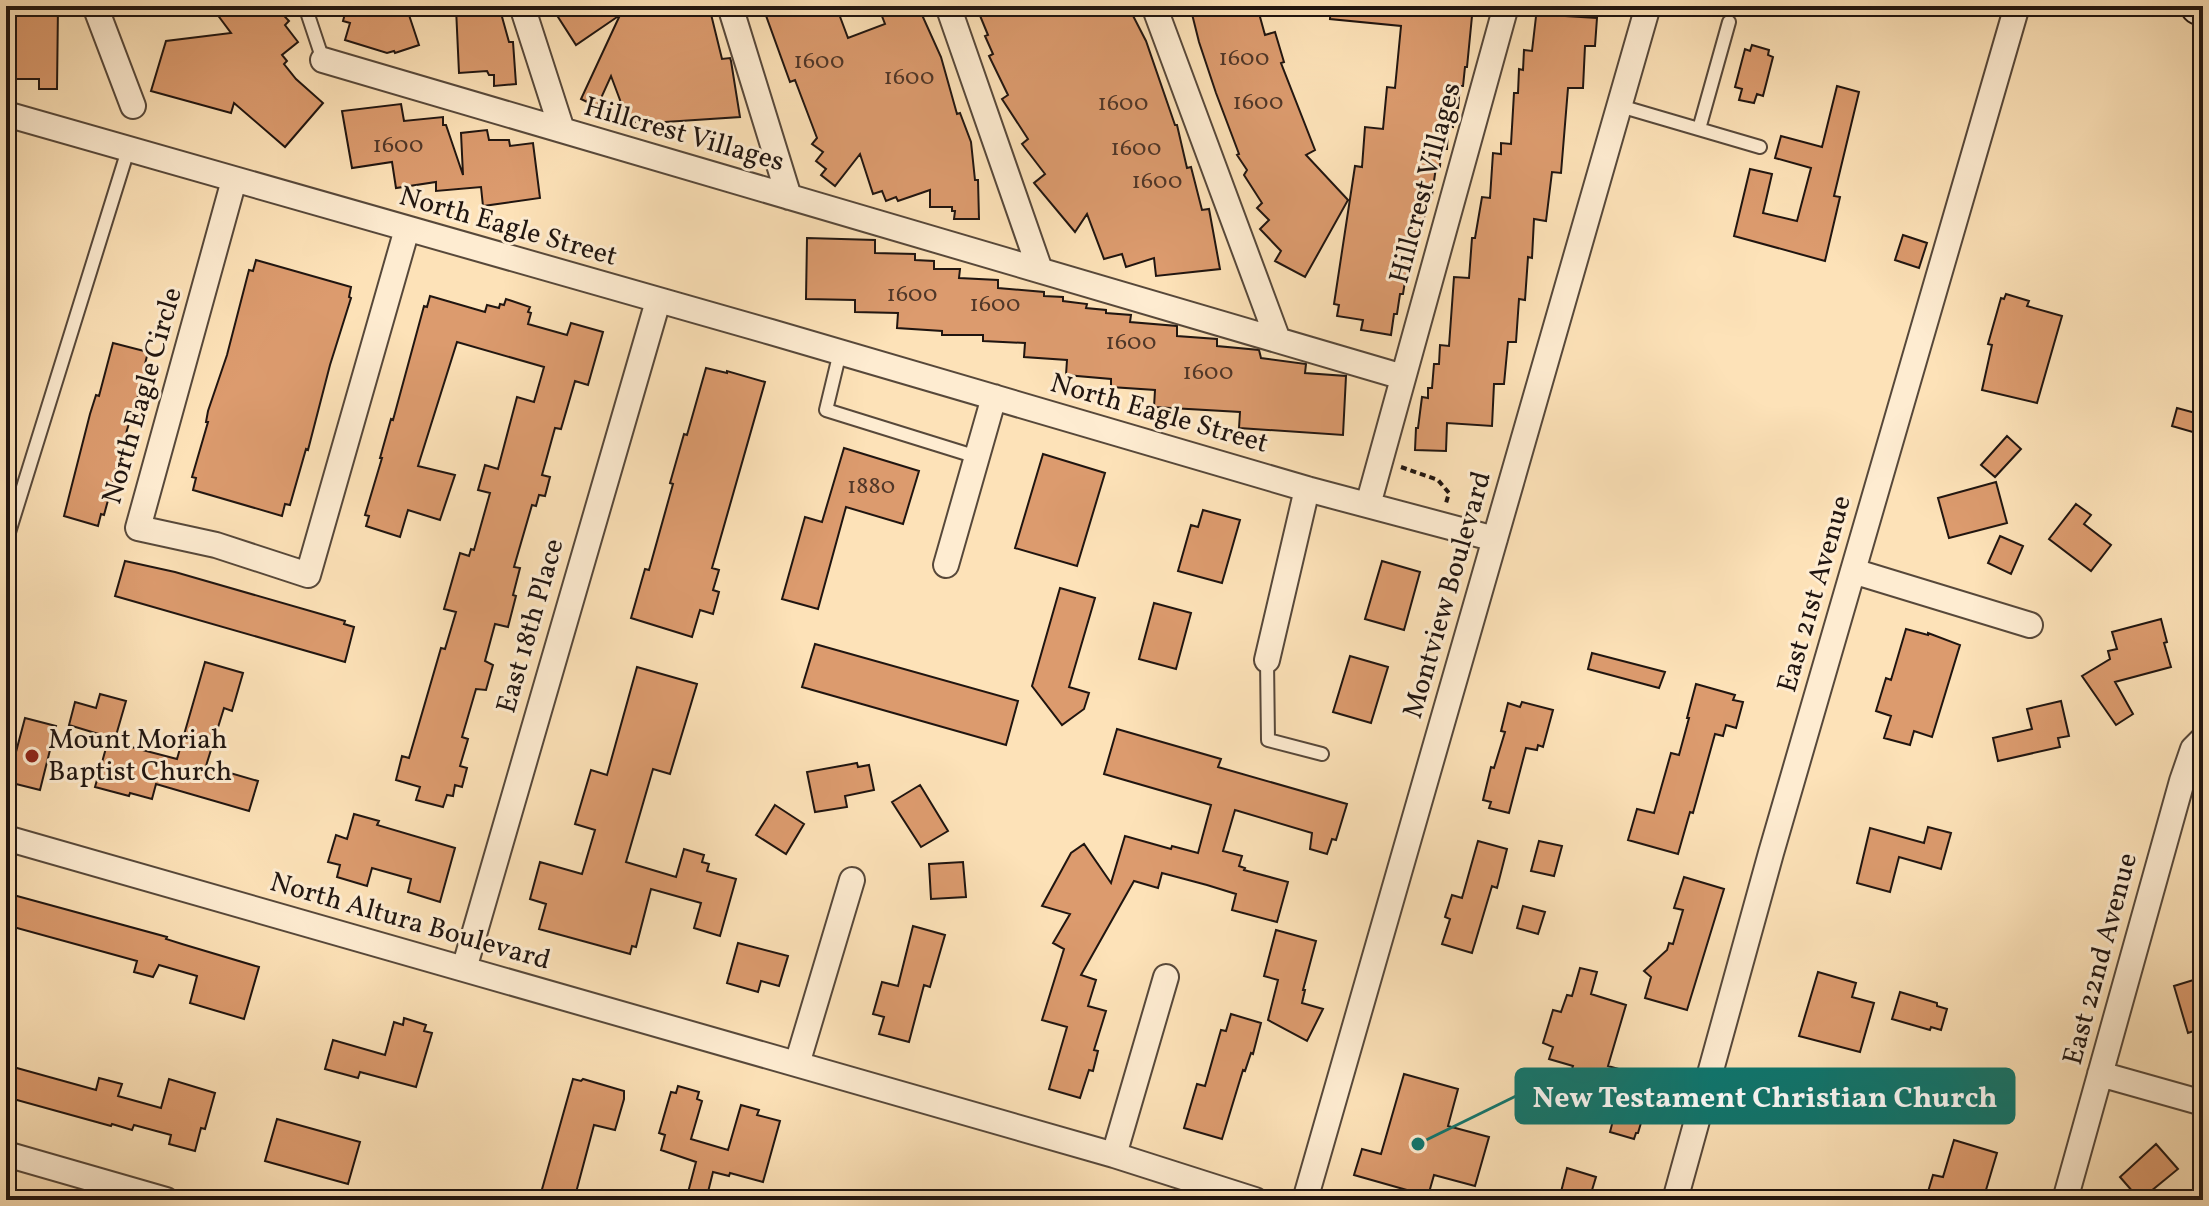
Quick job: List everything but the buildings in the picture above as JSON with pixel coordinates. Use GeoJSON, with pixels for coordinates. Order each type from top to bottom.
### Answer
{"type":"FeatureCollection","features":[{"type":"Feature","properties":{"kind":"street"},"geometry":{"type":"LineString","coordinates":[[95,6],[133,106]]}},
{"type":"Feature","properties":{"kind":"street","name":"Hillcrest Villages"},"geometry":{"type":"LineString","coordinates":[[522,6],[562,130]]}},
{"type":"Feature","properties":{"kind":"street","name":"Hillcrest Villages"},"geometry":{"type":"LineString","coordinates":[[730,6],[789,197]]}},
{"type":"Feature","properties":{"kind":"street"},"geometry":{"type":"LineString","coordinates":[[948,6],[1040,270]]}},
{"type":"Feature","properties":{"kind":"street"},"geometry":{"type":"LineString","coordinates":[[1154,6],[1278,340]]}},
{"type":"Feature","properties":{"kind":"street","name":"Hillcrest Villages"},"geometry":{"type":"LineString","coordinates":[[1368,505],[1506,6]]}},
{"type":"Feature","properties":{"kind":"street","name":"Montview Boulevard"},"geometry":{"type":"LineString","coordinates":[[1305,1200],[1648,6]]}},
{"type":"Feature","properties":{"kind":"street","name":"East 21st Avenue"},"geometry":{"type":"LineString","coordinates":[[1675,1200],[2017,6]]}},
{"type":"Feature","properties":{"kind":"street","name":"Hillcrest Villages"},"geometry":{"type":"LineString","coordinates":[[323,60],[1403,377]]}},
{"type":"Feature","properties":{"kind":"street","name":"North Eagle Street"},"geometry":{"type":"LineString","coordinates":[[6,114],[1307,489],[1495,539]]}},
{"type":"Feature","properties":{"kind":"street","name":"North Eagle Circle"},"geometry":{"type":"LineString","coordinates":[[234,180],[138,528],[216,545],[308,575],[407,229]]}},
{"type":"Feature","properties":{"kind":"street","name":"East 18th Place"},"geometry":{"type":"LineString","coordinates":[[464,969],[658,301]]}},
{"type":"Feature","properties":{"kind":"street"},"geometry":{"type":"LineString","coordinates":[[946,565],[994,397]]}},
{"type":"Feature","properties":{"kind":"street"},"geometry":{"type":"LineString","coordinates":[[1267,660],[1307,489]]}},
{"type":"Feature","properties":{"kind":"street"},"geometry":{"type":"LineString","coordinates":[[1853,571],[2030,625]]}},
{"type":"Feature","properties":{"kind":"street","name":"East 22nd Avenue"},"geometry":{"type":"LineString","coordinates":[[2065,1200],[2182,781],[2193,749],[2203,739]]}},
{"type":"Feature","properties":{"kind":"street","name":"North Altura Boulevard"},"geometry":{"type":"LineString","coordinates":[[6,838],[1114,1155],[1255,1200]]}},
{"type":"Feature","properties":{"kind":"street"},"geometry":{"type":"LineString","coordinates":[[797,1064],[852,880]]}},
{"type":"Feature","properties":{"kind":"street"},"geometry":{"type":"LineString","coordinates":[[1114,1155],[1166,977]]}},
{"type":"Feature","properties":{"kind":"street"},"geometry":{"type":"LineString","coordinates":[[2100,1074],[2203,1103]]}},
{"type":"Feature","properties":{"kind":"street"},"geometry":{"type":"LineString","coordinates":[[6,1154],[166,1200]]}},
{"type":"Feature","properties":{"kind":"lane","name":"Hillcrest Villages"},"geometry":{"type":"LineString","coordinates":[[305,6],[323,60]]}},
{"type":"Feature","properties":{"kind":"lane"},"geometry":{"type":"LineString","coordinates":[[1699,129],[1729,22]]}},
{"type":"Feature","properties":{"kind":"lane"},"geometry":{"type":"LineString","coordinates":[[1620,106],[1760,147]]}},
{"type":"Feature","properties":{"kind":"lane"},"geometry":{"type":"LineString","coordinates":[[6,542],[128,150]]}},
{"type":"Feature","properties":{"kind":"lane"},"geometry":{"type":"LineString","coordinates":[[840,352],[826,410],[977,457]]}},
{"type":"Feature","properties":{"kind":"lane"},"geometry":{"type":"LineString","coordinates":[[1267,660],[1268,740],[1322,754]]}},
{"type":"Feature","properties":{"kind":"path"},"geometry":{"type":"LineString","coordinates":[[1380,459],[1438,480],[1449,493],[1441,525]]}},
{"type":"Feature","properties":{"kind":"place","name":"Mount Moriah Baptist Church"},"geometry":{"type":"Point","coordinates":[32,756]}},
{"type":"Feature","properties":{"kind":"place","name":"New Testament Christian Church"},"geometry":{"type":"Point","coordinates":[1418,1144]}}]}
